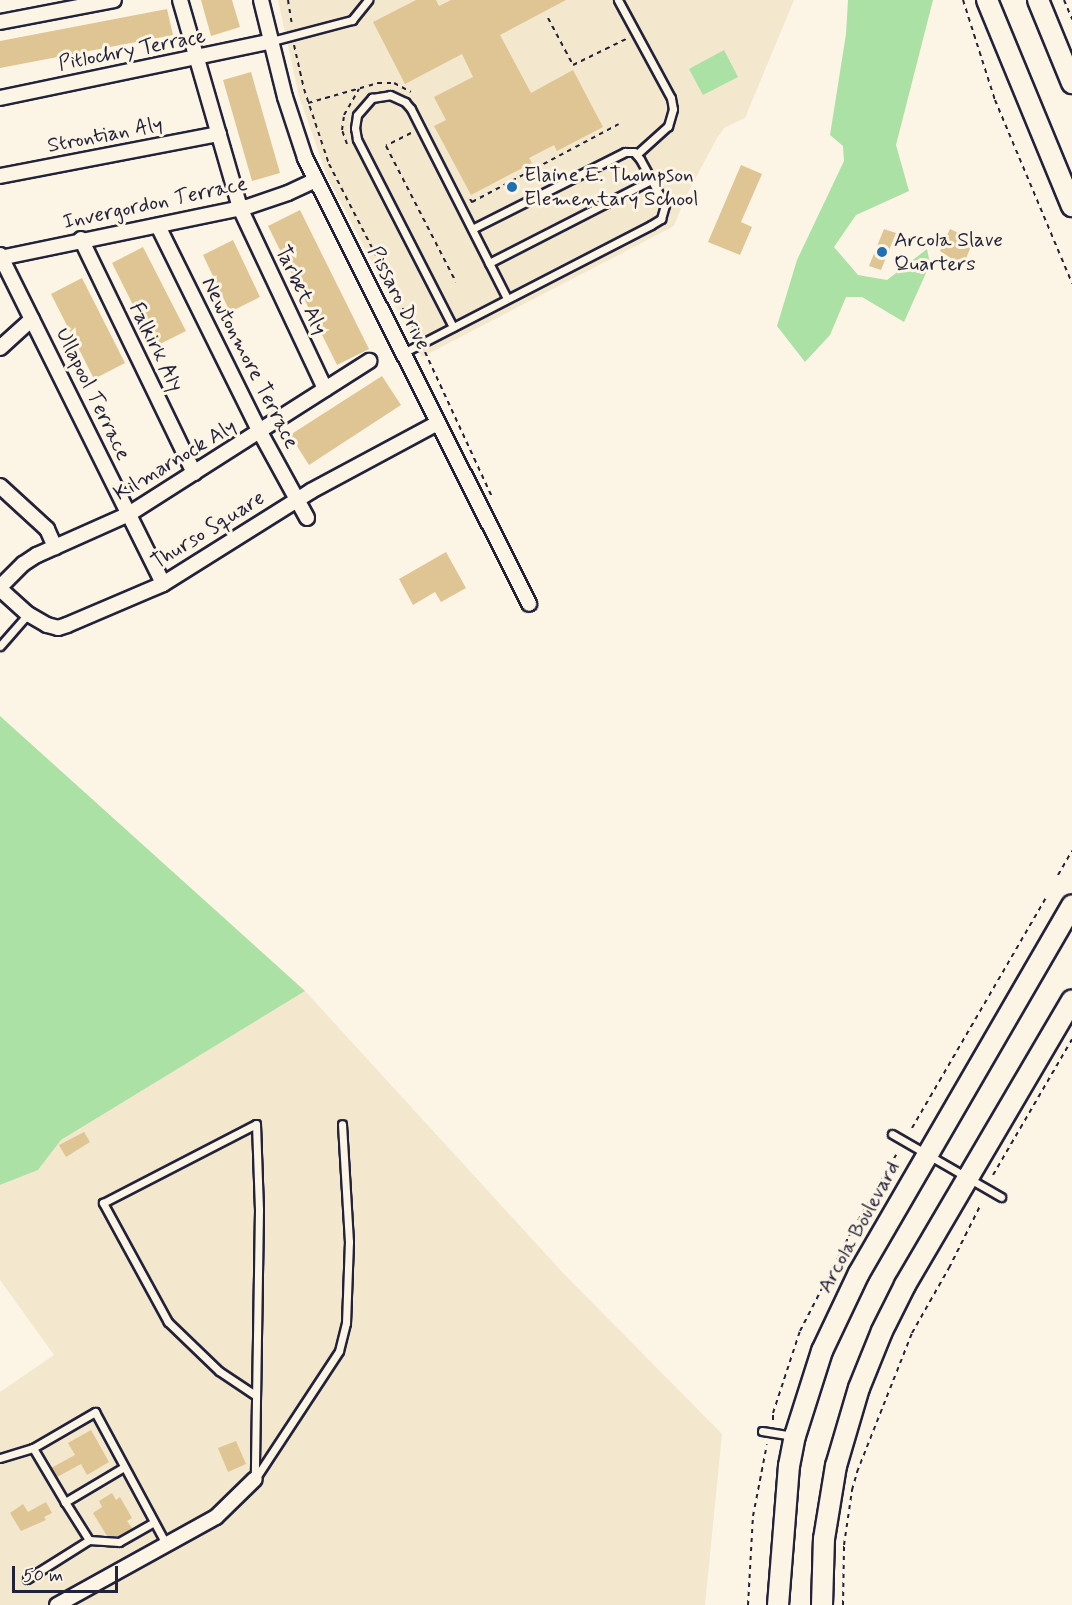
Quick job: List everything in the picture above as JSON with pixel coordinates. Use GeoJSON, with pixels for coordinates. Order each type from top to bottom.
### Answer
{"type":"FeatureCollection","features":[{"type":"Feature","properties":{"kind":"main road"},"geometry":{"type":"LineString","coordinates":[[987,0],[1072,206]]}},
{"type":"Feature","properties":{"kind":"main road"},"geometry":{"type":"LineString","coordinates":[[1038,0],[1072,83]]}},
{"type":"Feature","properties":{"kind":"main road","name":"Arcola Boulevard"},"geometry":{"type":"LineString","coordinates":[[778,1605],[787,1484],[795,1437],[822,1351],[859,1273],[1072,905]]}},
{"type":"Feature","properties":{"kind":"main road"},"geometry":{"type":"LineString","coordinates":[[822,1605],[828,1501],[859,1388],[905,1285],[1072,1000]]}},
{"type":"Feature","properties":{"kind":"street"},"geometry":{"type":"LineString","coordinates":[[0,22],[114,0]]}},
{"type":"Feature","properties":{"kind":"street","name":"Tarbet Aly"},"geometry":{"type":"LineString","coordinates":[[180,0],[240,208],[325,389]]}},
{"type":"Feature","properties":{"kind":"street","name":"Pissaro Drive"},"geometry":{"type":"LineString","coordinates":[[261,0],[297,135],[316,180],[529,604]]}},
{"type":"Feature","properties":{"kind":"street","name":"Pitlochry Terrace"},"geometry":{"type":"LineString","coordinates":[[0,98],[272,41]]}},
{"type":"Feature","properties":{"kind":"street","name":"Strontian Aly"},"geometry":{"type":"LineString","coordinates":[[0,176],[219,134]]}},
{"type":"Feature","properties":{"kind":"street","name":"Invergordon Terrace"},"geometry":{"type":"LineString","coordinates":[[1,257],[240,208],[288,193],[316,180]]}},
{"type":"Feature","properties":{"kind":"street","name":"Newtonmore Terrace"},"geometry":{"type":"LineString","coordinates":[[158,226],[260,432],[307,518]]}},
{"type":"Feature","properties":{"kind":"street","name":"Falkirk Aly"},"geometry":{"type":"LineString","coordinates":[[81,239],[194,473]]}},
{"type":"Feature","properties":{"kind":"street","name":"Ullapool Terrace"},"geometry":{"type":"LineString","coordinates":[[1,257],[163,584]]}},
{"type":"Feature","properties":{"kind":"street"},"geometry":{"type":"LineString","coordinates":[[0,348],[32,319]]}},
{"type":"Feature","properties":{"kind":"street","name":"Kilmarnock Aly"},"geometry":{"type":"LineString","coordinates":[[0,588],[23,564],[129,514],[369,361]]}},
{"type":"Feature","properties":{"kind":"street","name":"Thurso Square"},"geometry":{"type":"LineString","coordinates":[[0,588],[28,615],[58,628],[163,584],[297,499],[438,423]]}},
{"type":"Feature","properties":{"kind":"street"},"geometry":{"type":"LineString","coordinates":[[0,486],[47,529],[55,547]]}},
{"type":"Feature","properties":{"kind":"street"},"geometry":{"type":"LineString","coordinates":[[57,1605],[216,1517],[255,1479]]}},
{"type":"Feature","properties":{"kind":"lane"},"geometry":{"type":"LineString","coordinates":[[272,41],[352,20],[368,0]]}},
{"type":"Feature","properties":{"kind":"lane"},"geometry":{"type":"LineString","coordinates":[[618,0],[670,98],[673,109],[668,126],[637,154]]}},
{"type":"Feature","properties":{"kind":"lane"},"geometry":{"type":"LineString","coordinates":[[453,327],[357,140],[355,128],[357,115],[372,98],[390,94],[405,102],[421,128],[507,298]]}},
{"type":"Feature","properties":{"kind":"lane"},"geometry":{"type":"LineString","coordinates":[[472,229],[613,156],[625,152],[637,154]]}},
{"type":"Feature","properties":{"kind":"lane"},"geometry":{"type":"LineString","coordinates":[[403,353],[661,219],[665,205],[637,154]]}},
{"type":"Feature","properties":{"kind":"lane"},"geometry":{"type":"LineString","coordinates":[[489,263],[651,180]]}},
{"type":"Feature","properties":{"kind":"lane"},"geometry":{"type":"LineString","coordinates":[[0,646],[28,615]]}},
{"type":"Feature","properties":{"kind":"lane"},"geometry":{"type":"LineString","coordinates":[[255,1395],[219,1371],[168,1322],[103,1203],[256,1124],[259,1210],[255,1479]]}},
{"type":"Feature","properties":{"kind":"lane"},"geometry":{"type":"LineString","coordinates":[[255,1479],[339,1351],[346,1323],[349,1242],[342,1124]]}},
{"type":"Feature","properties":{"kind":"lane"},"geometry":{"type":"LineString","coordinates":[[892,1134],[1001,1197]]}},
{"type":"Feature","properties":{"kind":"lane"},"geometry":{"type":"LineString","coordinates":[[0,1458],[33,1448],[95,1412],[166,1544]]}},
{"type":"Feature","properties":{"kind":"lane"},"geometry":{"type":"LineString","coordinates":[[762,1431],[795,1437]]}},
{"type":"Feature","properties":{"kind":"lane"},"geometry":{"type":"LineString","coordinates":[[33,1448],[89,1540]]}},
{"type":"Feature","properties":{"kind":"lane"},"geometry":{"type":"LineString","coordinates":[[65,1502],[124,1467]]}},
{"type":"Feature","properties":{"kind":"lane"},"geometry":{"type":"LineString","coordinates":[[27,1579],[89,1540],[119,1542],[154,1522]]}},
{"type":"Feature","properties":{"kind":"path"},"geometry":{"type":"LineString","coordinates":[[288,0],[296,62],[308,103],[338,185],[421,344],[497,506]]}},
{"type":"Feature","properties":{"kind":"path"},"geometry":{"type":"LineString","coordinates":[[963,0],[995,100],[1072,283]]}},
{"type":"Feature","properties":{"kind":"path"},"geometry":{"type":"LineString","coordinates":[[1064,0],[1072,19]]}},
{"type":"Feature","properties":{"kind":"path"},"geometry":{"type":"LineString","coordinates":[[548,18],[573,65],[636,34]]}},
{"type":"Feature","properties":{"kind":"path"},"geometry":{"type":"LineString","coordinates":[[308,103],[387,82],[408,89],[416,98]]}},
{"type":"Feature","properties":{"kind":"path"},"geometry":{"type":"LineString","coordinates":[[466,192],[472,202],[619,124]]}},
{"type":"Feature","properties":{"kind":"path"},"geometry":{"type":"LineString","coordinates":[[421,128],[386,146],[456,282]]}},
{"type":"Feature","properties":{"kind":"path"},"geometry":{"type":"LineString","coordinates":[[1058,875],[1072,851]]}},
{"type":"Feature","properties":{"kind":"path"},"geometry":{"type":"LineString","coordinates":[[912,1128],[1046,898]]}},
{"type":"Feature","properties":{"kind":"path"},"geometry":{"type":"LineString","coordinates":[[993,1175],[1072,1039]]}},
{"type":"Feature","properties":{"kind":"path"},"geometry":{"type":"LineString","coordinates":[[773,1420],[773,1413],[800,1331],[844,1244],[896,1155]]}},
{"type":"Feature","properties":{"kind":"path"},"geometry":{"type":"LineString","coordinates":[[843,1605],[844,1545],[857,1472],[908,1342],[980,1206]]}},
{"type":"Feature","properties":{"kind":"path"},"geometry":{"type":"LineString","coordinates":[[748,1605],[753,1516],[767,1444]]}},
{"type":"Feature","properties":{"kind":"shaded area","name":"Elaine E. Thompson Elementary School"},"geometry":{"type":"Polygon","coordinates":[[[278,0],[794,0],[745,118],[724,128],[717,138],[685,198],[674,226],[422,357],[327,176],[299,96],[278,0]]]}},
{"type":"Feature","properties":{"kind":"shaded area"},"geometry":{"type":"Polygon","coordinates":[[[305,991],[564,1274],[722,1434],[705,1605],[0,1605],[0,1392],[54,1355],[0,1280],[0,1185],[38,1170],[61,1140],[305,991]]]}},
{"type":"Feature","properties":{"kind":"green space"},"geometry":{"type":"Polygon","coordinates":[[[848,0],[933,0],[896,145],[909,191],[856,215],[834,247],[858,275],[887,280],[927,249],[930,264],[904,322],[862,297],[846,297],[830,335],[805,362],[777,326],[797,260],[844,161],[843,146],[830,135],[846,34],[848,0]]]}},
{"type":"Feature","properties":{"kind":"green space"},"geometry":{"type":"Polygon","coordinates":[[[724,50],[738,77],[703,95],[689,69],[724,50]]]}},
{"type":"Feature","properties":{"kind":"green space"},"geometry":{"type":"Polygon","coordinates":[[[0,716],[305,991],[61,1140],[38,1170],[0,1185],[0,716]]]}},
{"type":"Feature","properties":{"kind":"building"},"geometry":{"type":"Polygon","coordinates":[[[201,0],[232,0],[240,27],[211,36],[201,0]]]}},
{"type":"Feature","properties":{"kind":"building","name":"Elaine E. Thompson Elementary School"},"geometry":{"type":"Polygon","coordinates":[[[416,0],[436,0],[439,6],[451,0],[566,0],[500,35],[531,93],[573,70],[603,127],[557,151],[554,145],[529,158],[532,163],[471,195],[434,126],[446,120],[434,97],[473,77],[462,54],[405,84],[373,22],[416,0]]]}},
{"type":"Feature","properties":{"kind":"building"},"geometry":{"type":"Polygon","coordinates":[[[167,9],[173,35],[0,68],[0,41],[167,9]]]}},
{"type":"Feature","properties":{"kind":"building"},"geometry":{"type":"Polygon","coordinates":[[[251,72],[280,173],[252,181],[223,80],[251,72]]]}},
{"type":"Feature","properties":{"kind":"building"},"geometry":{"type":"Polygon","coordinates":[[[741,165],[762,174],[741,222],[752,227],[740,255],[708,242],[741,165]]]}},
{"type":"Feature","properties":{"kind":"building"},"geometry":{"type":"Polygon","coordinates":[[[300,210],[369,349],[337,365],[268,226],[300,210]]]}},
{"type":"Feature","properties":{"kind":"building"},"geometry":{"type":"Polygon","coordinates":[[[884,229],[896,233],[881,270],[869,266],[884,229]]]}},
{"type":"Feature","properties":{"kind":"building"},"geometry":{"type":"Polygon","coordinates":[[[950,229],[965,236],[963,240],[972,244],[962,268],[950,263],[952,259],[940,251],[950,229]]]}},
{"type":"Feature","properties":{"kind":"building"},"geometry":{"type":"Polygon","coordinates":[[[233,240],[260,297],[230,312],[203,255],[233,240]]]}},
{"type":"Feature","properties":{"kind":"building"},"geometry":{"type":"Polygon","coordinates":[[[143,247],[186,331],[154,347],[112,263],[143,247]]]}},
{"type":"Feature","properties":{"kind":"building"},"geometry":{"type":"Polygon","coordinates":[[[82,278],[125,363],[94,379],[51,294],[82,278]]]}},
{"type":"Feature","properties":{"kind":"building"},"geometry":{"type":"Polygon","coordinates":[[[382,376],[401,405],[309,465],[290,435],[382,376]]]}},
{"type":"Feature","properties":{"kind":"building"},"geometry":{"type":"Polygon","coordinates":[[[446,552],[466,588],[441,602],[435,592],[413,605],[399,579],[446,552]]]}},
{"type":"Feature","properties":{"kind":"building"},"geometry":{"type":"Polygon","coordinates":[[[84,1132],[90,1142],[66,1157],[59,1145],[84,1132]]]}},
{"type":"Feature","properties":{"kind":"building"},"geometry":{"type":"Polygon","coordinates":[[[91,1430],[109,1462],[87,1475],[81,1464],[57,1477],[51,1468],[75,1455],[68,1443],[91,1430]]]}},
{"type":"Feature","properties":{"kind":"building"},"geometry":{"type":"Polygon","coordinates":[[[236,1441],[246,1464],[228,1472],[218,1448],[236,1441]]]}},
{"type":"Feature","properties":{"kind":"building"},"geometry":{"type":"Polygon","coordinates":[[[112,1493],[116,1500],[120,1497],[132,1518],[127,1521],[132,1528],[119,1536],[107,1536],[93,1513],[102,1507],[99,1501],[112,1493]]]}},
{"type":"Feature","properties":{"kind":"building"},"geometry":{"type":"Polygon","coordinates":[[[46,1502],[52,1513],[44,1517],[46,1520],[21,1531],[10,1513],[23,1504],[28,1512],[46,1502]]]}},
{"type":"Feature","properties":{"kind":"place","name":"Elaine E. Thompson Elementary School"},"geometry":{"type":"Point","coordinates":[512,187]}},
{"type":"Feature","properties":{"kind":"place","name":"Arcola Slave Quarters"},"geometry":{"type":"Point","coordinates":[882,252]}}]}
